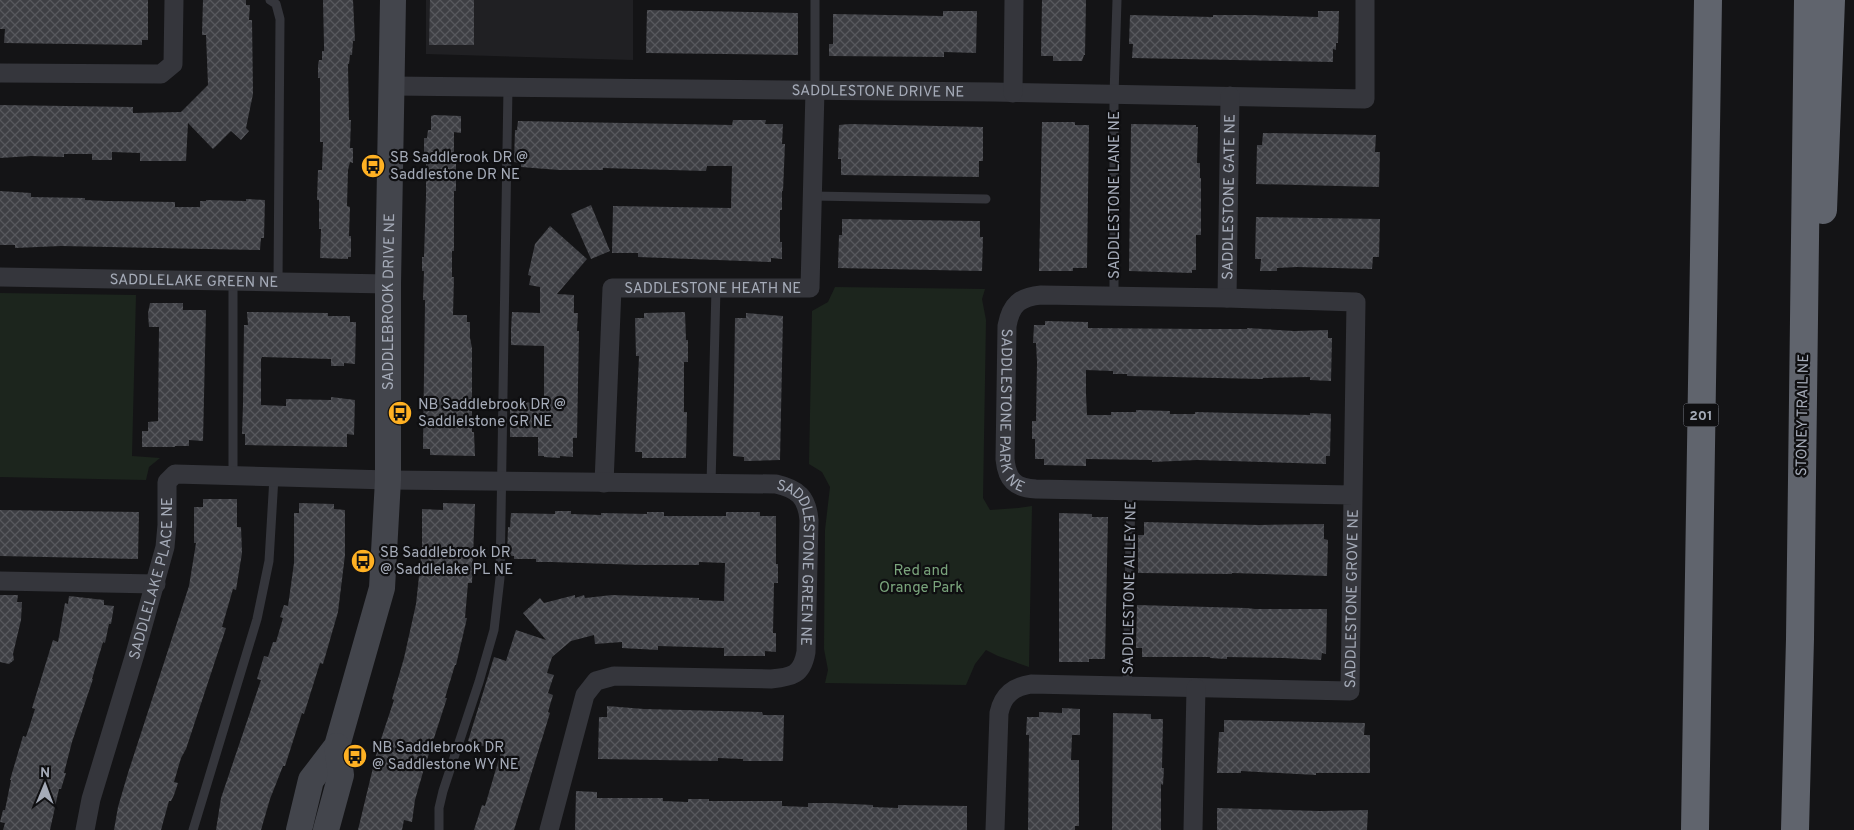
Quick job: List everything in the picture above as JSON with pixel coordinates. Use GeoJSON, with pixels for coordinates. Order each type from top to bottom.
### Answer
{"type":"FeatureCollection","features":[{"type":"Feature","properties":{"kind":"highway"},"geometry":{"type":"LineString","coordinates":[[1699,0],[1704,197]]}},
{"type":"Feature","properties":{"kind":"highway","name":"201"},"geometry":{"type":"LineString","coordinates":[[1695,830],[1708,0]]}},
{"type":"Feature","properties":{"kind":"highway","name":"STONEY TRAIL NE"},"geometry":{"type":"LineString","coordinates":[[1795,830],[1800,639],[1808,0]]}},
{"type":"Feature","properties":{"kind":"highway"},"geometry":{"type":"LineString","coordinates":[[1801,479],[1814,441],[1831,0]]}},
{"type":"Feature","properties":{"kind":"street"},"geometry":{"type":"LineString","coordinates":[[0,73],[161,74],[173,64],[174,0]]}},
{"type":"Feature","properties":{"kind":"street","name":"SADDLEBROOK DRIVE NE"},"geometry":{"type":"LineString","coordinates":[[299,830],[311,780],[337,746],[382,588],[388,480],[388,284],[393,0]]}},
{"type":"Feature","properties":{"kind":"street"},"geometry":{"type":"LineString","coordinates":[[1013,93],[1014,0]]}},
{"type":"Feature","properties":{"kind":"street","name":"SADDLESTONE DRIVE NE"},"geometry":{"type":"LineString","coordinates":[[392,86],[815,90],[1365,99],[1365,0]]}},
{"type":"Feature","properties":{"kind":"street","name":"SADDLESTONE HEATH NE"},"geometry":{"type":"LineString","coordinates":[[604,483],[612,288],[810,288],[815,90]]}},
{"type":"Feature","properties":{"kind":"street","name":"SADDLESTONE GATE NE"},"geometry":{"type":"LineString","coordinates":[[1227,298],[1230,96]]}},
{"type":"Feature","properties":{"kind":"street","name":"SADDLELAKE GREEN NE"},"geometry":{"type":"LineString","coordinates":[[0,277],[388,284]]}},
{"type":"Feature","properties":{"kind":"street","name":"SADDLESTONE PARK NE"},"geometry":{"type":"LineString","coordinates":[[1227,298],[1114,295],[1033,296],[1017,302],[1012,309],[1007,326],[1007,475],[1013,481],[1028,488],[1353,496]]}},
{"type":"Feature","properties":{"kind":"street","name":"SADDLESTONE GROVE NE"},"geometry":{"type":"LineString","coordinates":[[995,830],[999,712],[1004,697],[1016,687],[1031,684],[1350,691],[1356,302],[1227,298]]}},
{"type":"Feature","properties":{"kind":"street","name":"SADDLELAKE PLACE NE"},"geometry":{"type":"LineString","coordinates":[[85,830],[91,799],[156,584],[165,547],[167,482],[175,474],[388,480]]}},
{"type":"Feature","properties":{"kind":"street","name":"SADDLESTONE GREEN NE"},"geometry":{"type":"LineString","coordinates":[[388,480],[782,486],[795,490],[805,503],[809,520],[804,661],[796,674],[772,679],[614,676],[596,680],[585,696],[549,830]]}},
{"type":"Feature","properties":{"kind":"street"},"geometry":{"type":"LineString","coordinates":[[0,581],[156,584]]}},
{"type":"Feature","properties":{"kind":"street"},"geometry":{"type":"LineString","coordinates":[[1193,830],[1196,688]]}},
{"type":"Feature","properties":{"kind":"street","name":"SADDLEBROOK DRIVE NE"},"geometry":{"type":"LineString","coordinates":[[326,830],[341,775],[337,746]]}},
{"type":"Feature","properties":{"kind":"lane"},"geometry":{"type":"LineString","coordinates":[[270,0],[276,4],[280,19],[278,282]]}},
{"type":"Feature","properties":{"kind":"lane"},"geometry":{"type":"LineString","coordinates":[[815,0],[815,90]]}},
{"type":"Feature","properties":{"kind":"lane","name":"SADDLESTONE LANE NE"},"geometry":{"type":"LineString","coordinates":[[1114,295],[1114,95],[1117,0]]}},
{"type":"Feature","properties":{"kind":"lane"},"geometry":{"type":"LineString","coordinates":[[439,830],[439,808],[443,791],[494,630],[500,578],[508,87]]}},
{"type":"Feature","properties":{"kind":"lane"},"geometry":{"type":"LineString","coordinates":[[812,196],[986,199]]}},
{"type":"Feature","properties":{"kind":"lane"},"geometry":{"type":"LineString","coordinates":[[233,281],[233,476]]}},
{"type":"Feature","properties":{"kind":"lane"},"geometry":{"type":"LineString","coordinates":[[712,484],[716,288]]}},
{"type":"Feature","properties":{"kind":"lane"},"geometry":{"type":"LineString","coordinates":[[193,830],[257,620],[269,561],[274,477]]}},
{"type":"Feature","properties":{"kind":"lane","name":"SADDLESTONE ALLEY NE"},"geometry":{"type":"LineString","coordinates":[[1127,686],[1131,490]]}},
{"type":"Feature","properties":{"kind":"shaded area"},"geometry":{"type":"Polygon","coordinates":[[[426,0],[633,0],[633,60],[426,54],[426,0]]]}},
{"type":"Feature","properties":{"kind":"green space","name":"Red and Orange Park"},"geometry":{"type":"Polygon","coordinates":[[[835,287],[985,289],[982,299],[986,320],[983,498],[990,510],[1032,506],[1029,667],[986,650],[975,664],[966,685],[825,683],[828,670],[824,649],[825,530],[830,487],[822,472],[809,464],[812,311],[828,302],[835,287]]]}},
{"type":"Feature","properties":{"kind":"green space"},"geometry":{"type":"Polygon","coordinates":[[[0,293],[136,295],[132,456],[160,458],[149,467],[146,480],[0,477],[0,293]]]}},
{"type":"Feature","properties":{"kind":"building"},"geometry":{"type":"Polygon","coordinates":[[[0,0],[148,0],[148,40],[142,40],[142,45],[4,43],[5,29],[0,29],[0,0]]]}},
{"type":"Feature","properties":{"kind":"building"},"geometry":{"type":"Polygon","coordinates":[[[203,0],[246,0],[246,5],[250,5],[249,20],[252,20],[253,94],[246,128],[249,131],[241,140],[231,131],[213,149],[188,123],[186,161],[140,161],[140,153],[112,152],[112,160],[92,160],[92,154],[64,154],[64,157],[31,156],[0,158],[0,105],[133,107],[133,113],[181,112],[208,85],[206,35],[202,35],[203,0]]]}},
{"type":"Feature","properties":{"kind":"building"},"geometry":{"type":"Polygon","coordinates":[[[323,0],[353,0],[355,41],[353,41],[352,55],[350,55],[348,64],[349,120],[351,120],[350,148],[353,148],[353,163],[350,162],[348,170],[347,206],[350,207],[349,236],[351,236],[351,257],[348,257],[348,259],[320,258],[321,229],[319,229],[319,200],[317,200],[318,170],[322,170],[323,142],[320,142],[320,78],[318,78],[318,65],[319,60],[322,60],[322,51],[324,51],[323,0]]]}},
{"type":"Feature","properties":{"kind":"building"},"geometry":{"type":"Polygon","coordinates":[[[430,0],[474,0],[474,45],[429,45],[430,0]]]}},
{"type":"Feature","properties":{"kind":"building"},"geometry":{"type":"Polygon","coordinates":[[[1042,0],[1086,0],[1085,55],[1082,61],[1053,61],[1053,56],[1041,56],[1042,0]]]}},
{"type":"Feature","properties":{"kind":"building"},"geometry":{"type":"Polygon","coordinates":[[[647,10],[798,13],[798,55],[646,53],[647,10]]]}},
{"type":"Feature","properties":{"kind":"building"},"geometry":{"type":"Polygon","coordinates":[[[943,11],[977,11],[976,53],[944,52],[944,57],[829,56],[829,44],[833,44],[833,14],[943,16],[943,11]]]}},
{"type":"Feature","properties":{"kind":"building"},"geometry":{"type":"Polygon","coordinates":[[[1318,11],[1339,11],[1338,43],[1336,43],[1336,50],[1333,49],[1333,62],[1132,58],[1133,44],[1129,44],[1130,15],[1318,17],[1318,11]]]}},
{"type":"Feature","properties":{"kind":"building"},"geometry":{"type":"Polygon","coordinates":[[[431,116],[461,116],[461,133],[454,132],[456,191],[454,191],[454,251],[452,251],[452,277],[454,277],[453,315],[467,315],[467,322],[470,322],[472,348],[472,432],[474,432],[475,456],[430,455],[430,449],[423,449],[425,300],[423,300],[424,271],[422,271],[422,257],[424,257],[426,196],[426,152],[424,152],[424,138],[427,138],[428,130],[431,130],[431,116]]]}},
{"type":"Feature","properties":{"kind":"building"},"geometry":{"type":"Polygon","coordinates":[[[733,120],[766,120],[765,124],[783,124],[782,144],[785,144],[782,210],[780,210],[782,259],[771,258],[771,262],[638,257],[638,253],[612,253],[613,206],[731,208],[732,166],[707,166],[706,171],[603,168],[603,170],[559,170],[521,167],[521,163],[514,162],[515,130],[517,130],[518,121],[732,125],[733,120]]]}},
{"type":"Feature","properties":{"kind":"building"},"geometry":{"type":"Polygon","coordinates":[[[1042,122],[1075,122],[1075,125],[1089,125],[1087,268],[1073,268],[1073,271],[1039,271],[1042,122]]]}},
{"type":"Feature","properties":{"kind":"building"},"geometry":{"type":"Polygon","coordinates":[[[1131,124],[1196,125],[1198,127],[1197,163],[1200,163],[1201,178],[1201,235],[1196,235],[1196,270],[1192,270],[1192,273],[1129,271],[1131,124]]]}},
{"type":"Feature","properties":{"kind":"building"},"geometry":{"type":"Polygon","coordinates":[[[839,125],[983,127],[983,161],[979,161],[979,177],[841,175],[841,159],[838,159],[839,125]]]}},
{"type":"Feature","properties":{"kind":"building"},"geometry":{"type":"Polygon","coordinates":[[[1263,133],[1376,135],[1375,152],[1380,152],[1379,187],[1256,184],[1257,145],[1262,145],[1263,133]]]}},
{"type":"Feature","properties":{"kind":"building"},"geometry":{"type":"Polygon","coordinates":[[[0,191],[31,193],[31,197],[175,202],[175,207],[200,207],[200,201],[206,200],[265,200],[264,238],[261,238],[260,250],[61,246],[15,248],[15,245],[0,245],[0,191]]]}},
{"type":"Feature","properties":{"kind":"building"},"geometry":{"type":"Polygon","coordinates":[[[591,205],[610,251],[591,259],[571,214],[591,205]]]}},
{"type":"Feature","properties":{"kind":"building"},"geometry":{"type":"Polygon","coordinates":[[[1256,217],[1380,219],[1379,257],[1373,257],[1372,269],[1297,267],[1277,268],[1277,271],[1260,271],[1261,259],[1255,259],[1256,217]]]}},
{"type":"Feature","properties":{"kind":"building"},"geometry":{"type":"Polygon","coordinates":[[[842,219],[980,221],[980,237],[983,237],[982,271],[838,268],[839,235],[842,235],[842,219]]]}},
{"type":"Feature","properties":{"kind":"building"},"geometry":{"type":"Polygon","coordinates":[[[550,226],[587,259],[557,294],[574,295],[574,313],[578,313],[577,331],[579,331],[577,438],[573,438],[573,457],[560,456],[560,458],[538,456],[538,437],[510,437],[510,402],[544,403],[544,346],[511,345],[511,330],[512,312],[540,313],[540,287],[529,285],[531,276],[528,275],[535,244],[550,226]]]}},
{"type":"Feature","properties":{"kind":"building"},"geometry":{"type":"Polygon","coordinates":[[[150,303],[183,303],[183,310],[206,310],[203,441],[189,440],[189,446],[142,447],[142,431],[148,431],[148,422],[158,421],[159,327],[149,327],[148,313],[150,303]]]}},
{"type":"Feature","properties":{"kind":"building"},"geometry":{"type":"Polygon","coordinates":[[[247,312],[328,313],[328,316],[350,316],[350,322],[356,322],[355,364],[344,363],[344,366],[331,366],[331,359],[262,357],[261,359],[261,405],[286,406],[286,399],[331,400],[331,397],[355,400],[354,435],[347,434],[347,447],[245,445],[245,434],[242,434],[244,325],[248,325],[247,312]]]}},
{"type":"Feature","properties":{"kind":"building"},"geometry":{"type":"Polygon","coordinates":[[[685,312],[686,340],[688,340],[688,362],[684,362],[684,412],[687,412],[686,458],[642,458],[642,452],[635,452],[639,356],[636,356],[635,318],[644,318],[644,313],[685,312]]]}},
{"type":"Feature","properties":{"kind":"building"},"geometry":{"type":"Polygon","coordinates":[[[746,313],[783,316],[780,460],[744,461],[744,457],[733,456],[735,318],[746,318],[746,313]]]}},
{"type":"Feature","properties":{"kind":"building"},"geometry":{"type":"Polygon","coordinates":[[[1045,321],[1088,322],[1088,328],[1328,330],[1328,338],[1332,338],[1331,381],[1310,380],[1310,377],[1263,379],[1127,376],[1127,374],[1113,374],[1113,371],[1086,370],[1086,394],[1087,415],[1111,415],[1111,412],[1136,412],[1136,410],[1170,411],[1170,414],[1195,414],[1195,412],[1331,414],[1330,456],[1326,456],[1326,464],[1197,460],[1152,462],[1152,460],[1086,459],[1086,466],[1044,465],[1044,459],[1035,459],[1035,439],[1032,439],[1032,421],[1036,421],[1037,362],[1036,343],[1033,343],[1034,325],[1045,325],[1045,321]]]}},
{"type":"Feature","properties":{"kind":"building"},"geometry":{"type":"Polygon","coordinates":[[[203,499],[237,499],[237,527],[241,527],[242,553],[236,590],[233,589],[222,627],[226,628],[186,749],[181,758],[174,782],[178,783],[171,801],[169,801],[161,830],[114,830],[118,807],[128,773],[189,586],[196,543],[194,543],[194,507],[203,507],[203,499]]]}},
{"type":"Feature","properties":{"kind":"building"},"geometry":{"type":"Polygon","coordinates":[[[299,503],[334,504],[334,509],[345,510],[345,555],[338,612],[323,664],[320,663],[304,714],[302,713],[285,766],[283,766],[270,799],[261,830],[216,830],[221,798],[261,680],[257,679],[264,656],[268,657],[273,642],[276,642],[283,618],[280,617],[284,605],[288,606],[294,563],[294,513],[299,513],[299,503]]]}},
{"type":"Feature","properties":{"kind":"building"},"geometry":{"type":"Polygon","coordinates":[[[443,503],[475,504],[472,583],[468,583],[465,618],[467,618],[456,665],[415,800],[412,822],[404,820],[402,830],[358,830],[377,751],[394,700],[392,699],[404,658],[416,604],[422,548],[422,509],[443,510],[443,503]]]}},
{"type":"Feature","properties":{"kind":"building"},"geometry":{"type":"Polygon","coordinates":[[[0,510],[139,512],[138,559],[0,556],[0,510]]]}},
{"type":"Feature","properties":{"kind":"building"},"geometry":{"type":"Polygon","coordinates":[[[555,511],[571,511],[571,514],[601,515],[601,513],[647,514],[647,512],[664,512],[664,516],[726,516],[726,512],[760,512],[760,516],[776,516],[778,583],[774,583],[773,633],[776,633],[776,652],[765,651],[765,656],[724,656],[724,648],[658,646],[658,650],[622,648],[622,642],[595,644],[594,635],[571,641],[552,657],[547,673],[554,675],[548,693],[553,695],[548,712],[550,713],[514,830],[474,830],[482,805],[485,806],[501,752],[468,741],[494,657],[506,661],[516,630],[546,640],[523,613],[540,598],[544,603],[575,595],[575,598],[584,595],[585,598],[612,595],[699,598],[699,600],[724,601],[725,563],[699,562],[699,565],[640,565],[536,562],[536,559],[514,559],[514,556],[507,556],[508,527],[510,527],[511,513],[555,514],[555,511]]]}},
{"type":"Feature","properties":{"kind":"building"},"geometry":{"type":"Polygon","coordinates":[[[1059,513],[1092,514],[1092,517],[1108,517],[1105,659],[1089,659],[1089,662],[1059,662],[1059,513]]]}},
{"type":"Feature","properties":{"kind":"building"},"geometry":{"type":"Polygon","coordinates":[[[1144,522],[1259,525],[1324,524],[1324,539],[1328,540],[1327,576],[1138,573],[1138,535],[1144,535],[1144,522]]]}},
{"type":"Feature","properties":{"kind":"building"},"geometry":{"type":"Polygon","coordinates":[[[0,595],[18,595],[17,602],[22,602],[21,620],[13,654],[14,660],[9,664],[0,662],[0,595]]]}},
{"type":"Feature","properties":{"kind":"building"},"geometry":{"type":"Polygon","coordinates":[[[69,596],[104,600],[104,605],[114,606],[111,624],[109,624],[105,643],[103,642],[72,742],[64,773],[66,773],[61,789],[59,789],[50,830],[3,830],[5,823],[0,822],[3,810],[5,810],[10,780],[23,736],[26,737],[35,709],[32,708],[53,640],[58,642],[65,603],[68,604],[69,596]]]}},
{"type":"Feature","properties":{"kind":"building"},"geometry":{"type":"Polygon","coordinates":[[[1137,605],[1255,609],[1327,609],[1326,654],[1322,653],[1321,660],[1142,657],[1142,648],[1136,648],[1137,605]]]}},
{"type":"Feature","properties":{"kind":"building"},"geometry":{"type":"Polygon","coordinates":[[[607,706],[644,709],[762,712],[763,715],[784,715],[783,761],[743,761],[743,759],[718,758],[718,761],[598,759],[599,717],[607,717],[607,706]]]}},
{"type":"Feature","properties":{"kind":"building"},"geometry":{"type":"Polygon","coordinates":[[[1062,708],[1080,709],[1080,735],[1072,735],[1071,760],[1079,760],[1079,826],[1075,826],[1075,830],[1028,830],[1029,735],[1026,735],[1027,717],[1039,717],[1039,712],[1062,713],[1062,708]]]}},
{"type":"Feature","properties":{"kind":"building"},"geometry":{"type":"Polygon","coordinates":[[[1113,713],[1151,714],[1151,719],[1163,719],[1162,768],[1164,768],[1163,785],[1161,784],[1161,830],[1112,830],[1113,713]]]}},
{"type":"Feature","properties":{"kind":"building"},"geometry":{"type":"Polygon","coordinates":[[[1224,720],[1365,723],[1364,735],[1370,735],[1370,773],[1316,773],[1316,775],[1241,771],[1241,773],[1217,773],[1219,732],[1224,732],[1224,720]]]}},
{"type":"Feature","properties":{"kind":"building"},"geometry":{"type":"Polygon","coordinates":[[[576,791],[597,792],[597,798],[663,798],[663,801],[688,802],[688,799],[709,799],[709,801],[782,801],[782,806],[808,807],[808,803],[873,805],[873,807],[898,808],[898,805],[967,806],[967,830],[575,830],[576,791]]]}},
{"type":"Feature","properties":{"kind":"building"},"geometry":{"type":"Polygon","coordinates":[[[1217,808],[1320,811],[1368,810],[1367,830],[1217,830],[1217,808]]]}},
{"type":"Feature","properties":{"kind":"place","name":"SB Saddlerook DR @ Saddlestone DR NE"},"geometry":{"type":"Point","coordinates":[373,166]}},
{"type":"Feature","properties":{"kind":"place","name":"NB Saddlebrook DR @ Saddlelstone GR NE"},"geometry":{"type":"Point","coordinates":[400,413]}},
{"type":"Feature","properties":{"kind":"place","name":"SB Saddlebrook DR @ Saddlelake PL NE"},"geometry":{"type":"Point","coordinates":[363,561]}},
{"type":"Feature","properties":{"kind":"place","name":"NB Saddlebrook DR @ Saddlestone WY NE"},"geometry":{"type":"Point","coordinates":[355,756]}}]}
